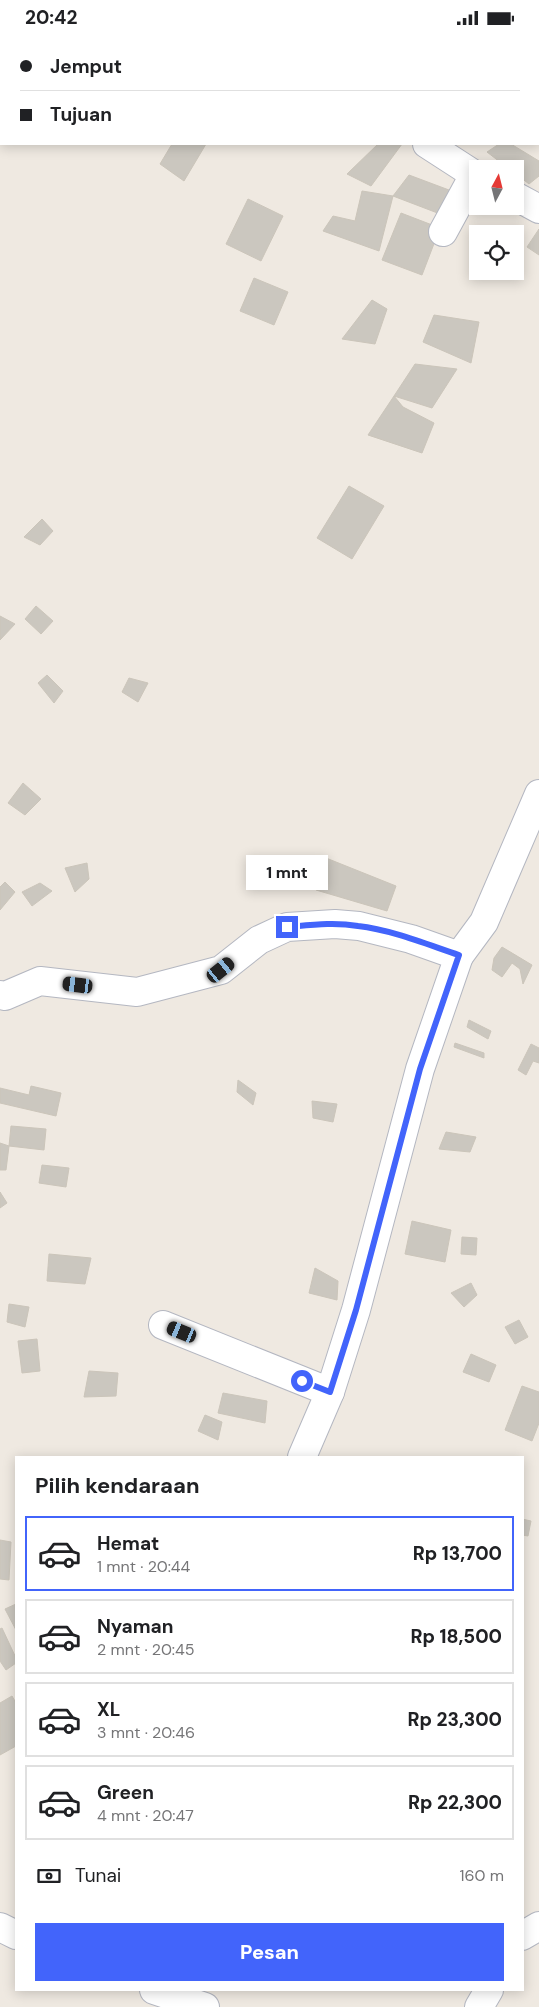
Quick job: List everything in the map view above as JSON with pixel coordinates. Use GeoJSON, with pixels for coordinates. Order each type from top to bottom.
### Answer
{"type":"FeatureCollection","features":[{"type":"Feature","properties":{"kind":"street"},"geometry":{"type":"LineString","coordinates":[[429,145],[469,171]]}},
{"type":"Feature","properties":{"kind":"street"},"geometry":{"type":"LineString","coordinates":[[443,232],[469,188]]}},
{"type":"Feature","properties":{"kind":"street"},"geometry":{"type":"LineString","coordinates":[[524,201],[539,209]]}},
{"type":"Feature","properties":{"kind":"street"},"geometry":{"type":"LineString","coordinates":[[302,1456],[330,1392],[356,1310],[420,1069],[459,955],[484,922],[539,794]]}},
{"type":"Feature","properties":{"kind":"street"},"geometry":{"type":"LineString","coordinates":[[0,995],[5,996],[40,981],[137,992],[221,970],[258,940],[287,927],[335,924],[359,926],[411,939],[459,955]]}},
{"type":"Feature","properties":{"kind":"street"},"geometry":{"type":"LineString","coordinates":[[163,1325],[330,1392]]}},
{"type":"Feature","properties":{"kind":"street"},"geometry":{"type":"LineString","coordinates":[[524,1935],[539,1926]]}},
{"type":"Feature","properties":{"kind":"street"},"geometry":{"type":"LineString","coordinates":[[0,1927],[15,1934]]}},
{"type":"Feature","properties":{"kind":"street"},"geometry":{"type":"LineString","coordinates":[[157,1991],[205,2007]]}},
{"type":"Feature","properties":{"kind":"street"},"geometry":{"type":"LineString","coordinates":[[479,2007],[488,1991]]}},
{"type":"Feature","properties":{"kind":"building"},"geometry":{"type":"Polygon","coordinates":[[[171,145],[205,145],[184,181],[160,164],[171,145]]]}},
{"type":"Feature","properties":{"kind":"building"},"geometry":{"type":"Polygon","coordinates":[[[377,145],[401,145],[371,186],[347,174],[377,145]]]}},
{"type":"Feature","properties":{"kind":"building"},"geometry":{"type":"Polygon","coordinates":[[[498,145],[513,145],[539,161],[539,176],[529,184],[524,180],[524,160],[497,160],[487,152],[498,145]]]}},
{"type":"Feature","properties":{"kind":"building"},"geometry":{"type":"Polygon","coordinates":[[[409,175],[457,193],[448,217],[393,196],[409,175]]]}},
{"type":"Feature","properties":{"kind":"building"},"geometry":{"type":"Polygon","coordinates":[[[362,191],[393,196],[379,251],[323,231],[333,216],[355,221],[362,191]]]}},
{"type":"Feature","properties":{"kind":"building"},"geometry":{"type":"Polygon","coordinates":[[[248,199],[283,216],[261,261],[226,244],[248,199]]]}},
{"type":"Feature","properties":{"kind":"building"},"geometry":{"type":"Polygon","coordinates":[[[401,213],[440,228],[422,275],[382,260],[401,213]]]}},
{"type":"Feature","properties":{"kind":"building"},"geometry":{"type":"Polygon","coordinates":[[[539,229],[539,255],[527,247],[539,229]]]}},
{"type":"Feature","properties":{"kind":"building"},"geometry":{"type":"Polygon","coordinates":[[[254,278],[288,292],[274,325],[240,311],[254,278]]]}},
{"type":"Feature","properties":{"kind":"building"},"geometry":{"type":"Polygon","coordinates":[[[372,300],[387,309],[375,344],[342,339],[372,300]]]}},
{"type":"Feature","properties":{"kind":"building"},"geometry":{"type":"Polygon","coordinates":[[[434,315],[479,322],[471,363],[423,342],[434,315]]]}},
{"type":"Feature","properties":{"kind":"building"},"geometry":{"type":"Polygon","coordinates":[[[415,364],[457,369],[432,408],[394,396],[415,364]]]}},
{"type":"Feature","properties":{"kind":"building"},"geometry":{"type":"Polygon","coordinates":[[[394,396],[403,407],[434,423],[422,453],[368,435],[394,396]]]}},
{"type":"Feature","properties":{"kind":"building"},"geometry":{"type":"Polygon","coordinates":[[[349,486],[384,506],[352,559],[317,538],[349,486]]]}},
{"type":"Feature","properties":{"kind":"building"},"geometry":{"type":"Polygon","coordinates":[[[42,519],[53,531],[40,545],[24,537],[42,519]]]}},
{"type":"Feature","properties":{"kind":"building"},"geometry":{"type":"Polygon","coordinates":[[[36,606],[53,621],[41,634],[25,619],[36,606]]]}},
{"type":"Feature","properties":{"kind":"building"},"geometry":{"type":"Polygon","coordinates":[[[0,616],[15,624],[0,640],[0,616]]]}},
{"type":"Feature","properties":{"kind":"building"},"geometry":{"type":"Polygon","coordinates":[[[47,675],[63,691],[54,703],[38,683],[47,675]]]}},
{"type":"Feature","properties":{"kind":"building"},"geometry":{"type":"Polygon","coordinates":[[[129,678],[148,683],[138,702],[122,692],[129,678]]]}},
{"type":"Feature","properties":{"kind":"building"},"geometry":{"type":"Polygon","coordinates":[[[23,783],[41,799],[25,815],[8,803],[23,783]]]}},
{"type":"Feature","properties":{"kind":"building"},"geometry":{"type":"Polygon","coordinates":[[[326,858],[396,886],[387,911],[316,890],[326,858]]]}},
{"type":"Feature","properties":{"kind":"building"},"geometry":{"type":"Polygon","coordinates":[[[87,863],[89,879],[75,892],[65,868],[87,863]]]}},
{"type":"Feature","properties":{"kind":"building"},"geometry":{"type":"Polygon","coordinates":[[[5,882],[15,892],[0,910],[0,887],[5,882]]]}},
{"type":"Feature","properties":{"kind":"building"},"geometry":{"type":"Polygon","coordinates":[[[40,883],[52,891],[32,906],[22,892],[40,883]]]}},
{"type":"Feature","properties":{"kind":"building"},"geometry":{"type":"Polygon","coordinates":[[[502,947],[532,965],[523,984],[520,969],[512,963],[502,977],[492,970],[494,958],[502,947]]]}},
{"type":"Feature","properties":{"kind":"building"},"geometry":{"type":"Polygon","coordinates":[[[469,1020],[491,1031],[488,1039],[467,1027],[469,1020]]]}},
{"type":"Feature","properties":{"kind":"building"},"geometry":{"type":"Polygon","coordinates":[[[455,1043],[484,1053],[484,1058],[454,1047],[455,1043]]]}},
{"type":"Feature","properties":{"kind":"building"},"geometry":{"type":"Polygon","coordinates":[[[531,1044],[539,1048],[539,1063],[533,1061],[526,1075],[518,1070],[531,1044]]]}},
{"type":"Feature","properties":{"kind":"building"},"geometry":{"type":"Polygon","coordinates":[[[238,1080],[256,1093],[253,1105],[237,1092],[238,1080]]]}},
{"type":"Feature","properties":{"kind":"building"},"geometry":{"type":"Polygon","coordinates":[[[31,1086],[61,1093],[56,1116],[0,1103],[0,1088],[29,1095],[31,1086]]]}},
{"type":"Feature","properties":{"kind":"building"},"geometry":{"type":"Polygon","coordinates":[[[312,1101],[337,1104],[333,1122],[313,1118],[312,1101]]]}},
{"type":"Feature","properties":{"kind":"building"},"geometry":{"type":"Polygon","coordinates":[[[11,1126],[46,1129],[44,1150],[9,1146],[11,1126]]]}},
{"type":"Feature","properties":{"kind":"building"},"geometry":{"type":"Polygon","coordinates":[[[446,1132],[476,1137],[470,1152],[439,1149],[446,1132]]]}},
{"type":"Feature","properties":{"kind":"building"},"geometry":{"type":"Polygon","coordinates":[[[0,1143],[9,1146],[6,1170],[0,1170],[0,1143]]]}},
{"type":"Feature","properties":{"kind":"building"},"geometry":{"type":"Polygon","coordinates":[[[42,1165],[69,1168],[66,1187],[39,1183],[42,1165]]]}},
{"type":"Feature","properties":{"kind":"building"},"geometry":{"type":"Polygon","coordinates":[[[0,1192],[7,1203],[0,1208],[0,1192]]]}},
{"type":"Feature","properties":{"kind":"building"},"geometry":{"type":"Polygon","coordinates":[[[412,1221],[451,1230],[445,1262],[405,1254],[412,1221]]]}},
{"type":"Feature","properties":{"kind":"building"},"geometry":{"type":"Polygon","coordinates":[[[462,1237],[477,1238],[476,1255],[461,1254],[462,1237]]]}},
{"type":"Feature","properties":{"kind":"building"},"geometry":{"type":"Polygon","coordinates":[[[49,1254],[91,1258],[85,1284],[47,1281],[49,1254]]]}},
{"type":"Feature","properties":{"kind":"building"},"geometry":{"type":"Polygon","coordinates":[[[315,1268],[338,1281],[337,1300],[309,1293],[315,1268]]]}},
{"type":"Feature","properties":{"kind":"building"},"geometry":{"type":"Polygon","coordinates":[[[471,1283],[477,1295],[464,1307],[451,1293],[471,1283]]]}},
{"type":"Feature","properties":{"kind":"building"},"geometry":{"type":"Polygon","coordinates":[[[9,1304],[29,1307],[25,1327],[7,1322],[9,1304]]]}},
{"type":"Feature","properties":{"kind":"building"},"geometry":{"type":"Polygon","coordinates":[[[519,1320],[528,1337],[515,1344],[505,1327],[519,1320]]]}},
{"type":"Feature","properties":{"kind":"building"},"geometry":{"type":"Polygon","coordinates":[[[37,1339],[40,1371],[22,1373],[18,1341],[37,1339]]]}},
{"type":"Feature","properties":{"kind":"building"},"geometry":{"type":"Polygon","coordinates":[[[471,1354],[496,1365],[489,1382],[463,1372],[471,1354]]]}},
{"type":"Feature","properties":{"kind":"building"},"geometry":{"type":"Polygon","coordinates":[[[89,1371],[118,1373],[116,1396],[84,1397],[89,1371]]]}},
{"type":"Feature","properties":{"kind":"building"},"geometry":{"type":"Polygon","coordinates":[[[522,1386],[539,1392],[539,1423],[532,1441],[505,1430],[522,1386]]]}},
{"type":"Feature","properties":{"kind":"building"},"geometry":{"type":"Polygon","coordinates":[[[223,1393],[267,1401],[265,1423],[218,1413],[223,1393]]]}},
{"type":"Feature","properties":{"kind":"building"},"geometry":{"type":"Polygon","coordinates":[[[205,1415],[222,1422],[218,1440],[198,1431],[205,1415]]]}},
{"type":"Feature","properties":{"kind":"building"},"geometry":{"type":"Polygon","coordinates":[[[524,1519],[531,1521],[528,1536],[524,1535],[524,1519]]]}},
{"type":"Feature","properties":{"kind":"building"},"geometry":{"type":"Polygon","coordinates":[[[0,1540],[11,1542],[9,1580],[0,1579],[0,1540]]]}},
{"type":"Feature","properties":{"kind":"building"},"geometry":{"type":"Polygon","coordinates":[[[15,1604],[15,1628],[5,1609],[15,1604]]]}},
{"type":"Feature","properties":{"kind":"building"},"geometry":{"type":"Polygon","coordinates":[[[2,1628],[15,1656],[15,1664],[6,1670],[0,1661],[0,1629],[2,1628]]]}},
{"type":"Feature","properties":{"kind":"building"},"geometry":{"type":"Polygon","coordinates":[[[12,1696],[15,1701],[15,1747],[0,1755],[0,1703],[12,1696]]]}},
{"type":"Feature","properties":{"kind":"route"},"geometry":{"type":"LineString","coordinates":[[287,927],[335,924],[359,926],[411,939],[459,955],[420,1069],[356,1310],[330,1392],[302,1381]]}}]}
